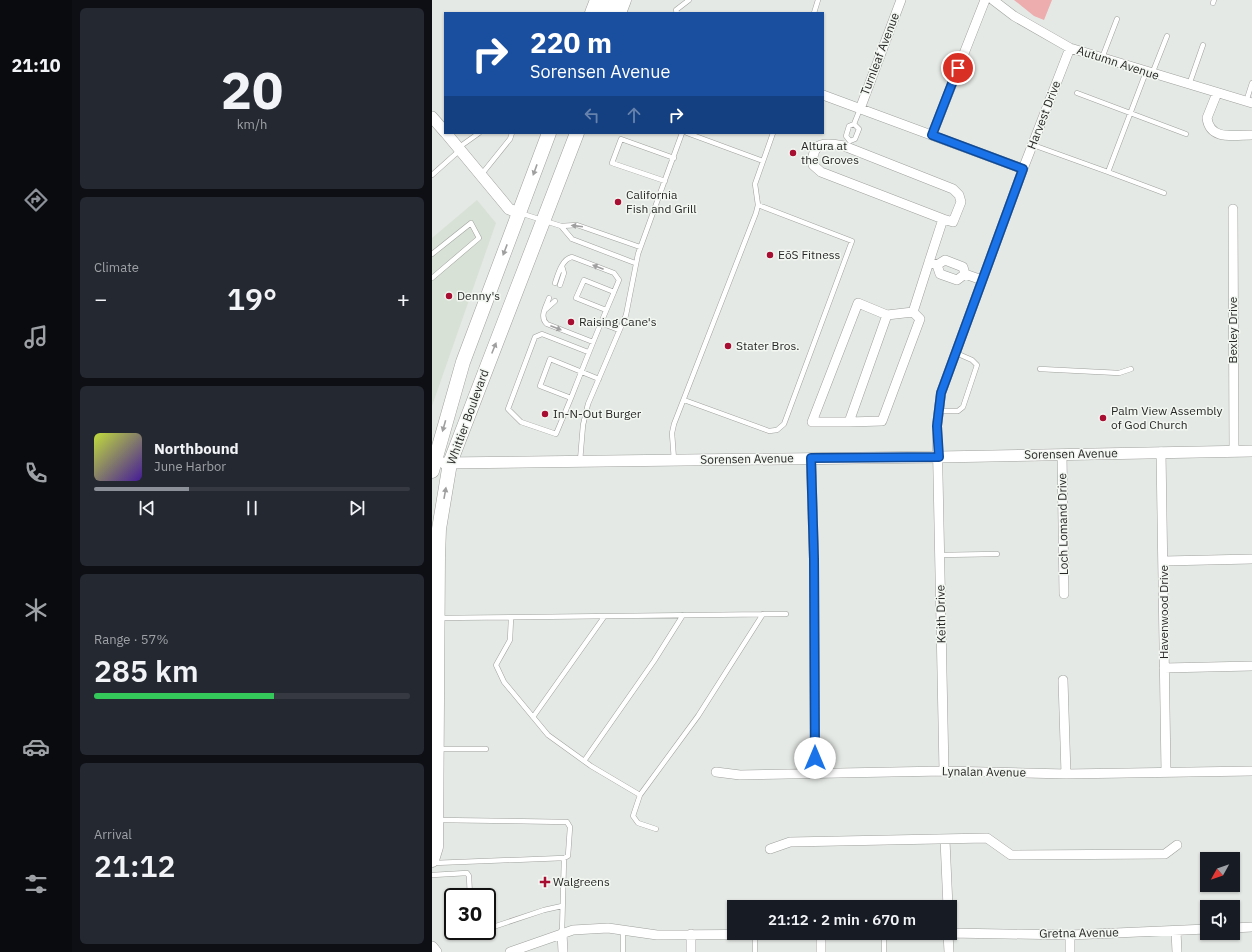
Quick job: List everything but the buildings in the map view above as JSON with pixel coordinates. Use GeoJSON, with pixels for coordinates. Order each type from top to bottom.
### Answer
{"type":"FeatureCollection","features":[{"type":"Feature","properties":{"kind":"main road"},"geometry":{"type":"LineString","coordinates":[[592,12],[597,0]]}},
{"type":"Feature","properties":{"kind":"main road"},"geometry":{"type":"LineString","coordinates":[[606,12],[611,0]]}},
{"type":"Feature","properties":{"kind":"main road"},"geometry":{"type":"LineString","coordinates":[[619,12],[624,0]]}},
{"type":"Feature","properties":{"kind":"main road","name":"Whittier Boulevard"},"geometry":{"type":"LineString","coordinates":[[432,466],[463,362],[549,134]]}},
{"type":"Feature","properties":{"kind":"main road","name":"Whittier Boulevard"},"geometry":{"type":"LineString","coordinates":[[432,862],[436,847],[434,818],[437,749],[434,688],[434,616],[439,529],[450,463],[577,134]]}},
{"type":"Feature","properties":{"kind":"street","name":"Turnleaf Avenue"},"geometry":{"type":"LineString","coordinates":[[860,109],[901,0]]}},
{"type":"Feature","properties":{"kind":"street"},"geometry":{"type":"LineString","coordinates":[[932,135],[985,0]]}},
{"type":"Feature","properties":{"kind":"street","name":"Autumn Avenue"},"geometry":{"type":"LineString","coordinates":[[993,0],[1014,16],[1070,48],[1189,85],[1215,98],[1249,103]]}},
{"type":"Feature","properties":{"kind":"street","name":"Harvest Drive"},"geometry":{"type":"LineString","coordinates":[[939,457],[937,426],[941,393],[1023,169],[1070,48]]}},
{"type":"Feature","properties":{"kind":"street"},"geometry":{"type":"LineString","coordinates":[[824,95],[1023,169]]}},
{"type":"Feature","properties":{"kind":"street"},"geometry":{"type":"LineString","coordinates":[[1215,98],[1207,118],[1208,124],[1214,133],[1220,136],[1252,135]]}},
{"type":"Feature","properties":{"kind":"street"},"geometry":{"type":"LineString","coordinates":[[432,117],[444,132]]}},
{"type":"Feature","properties":{"kind":"street"},"geometry":{"type":"LineString","coordinates":[[446,134],[509,209],[519,213]]}},
{"type":"Feature","properties":{"kind":"street"},"geometry":{"type":"LineString","coordinates":[[828,142],[849,145],[953,189],[961,202],[953,222],[821,172],[813,166],[812,158],[821,144],[828,142]]}},
{"type":"Feature","properties":{"kind":"street","name":"Bexley Drive"},"geometry":{"type":"LineString","coordinates":[[1233,209],[1234,451]]}},
{"type":"Feature","properties":{"kind":"street"},"geometry":{"type":"LineString","coordinates":[[913,312],[933,264],[943,219]]}},
{"type":"Feature","properties":{"kind":"street"},"geometry":{"type":"LineString","coordinates":[[933,264],[945,260],[952,262],[963,267],[965,274]]}},
{"type":"Feature","properties":{"kind":"street"},"geometry":{"type":"LineString","coordinates":[[946,277],[952,262]]}},
{"type":"Feature","properties":{"kind":"street"},"geometry":{"type":"LineString","coordinates":[[933,264],[940,274],[946,277],[958,280],[965,274]]}},
{"type":"Feature","properties":{"kind":"street"},"geometry":{"type":"LineString","coordinates":[[965,274],[982,280]]}},
{"type":"Feature","properties":{"kind":"street"},"geometry":{"type":"LineString","coordinates":[[858,303],[887,316],[913,312],[920,319],[882,421],[812,422],[858,303]]}},
{"type":"Feature","properties":{"kind":"street"},"geometry":{"type":"LineString","coordinates":[[849,422],[887,316]]}},
{"type":"Feature","properties":{"kind":"street","name":"Sorensen Avenue"},"geometry":{"type":"LineString","coordinates":[[432,466],[450,463],[939,457],[1252,451]]}},
{"type":"Feature","properties":{"kind":"street","name":"Havenwood Drive"},"geometry":{"type":"LineString","coordinates":[[1161,452],[1164,561],[1166,772]]}},
{"type":"Feature","properties":{"kind":"street","name":"Loch Lomand Drive"},"geometry":{"type":"LineString","coordinates":[[1062,454],[1064,594]]}},
{"type":"Feature","properties":{"kind":"street","name":"Keith Drive"},"geometry":{"type":"LineString","coordinates":[[939,457],[944,771]]}},
{"type":"Feature","properties":{"kind":"street"},"geometry":{"type":"LineString","coordinates":[[811,458],[814,559],[815,773]]}},
{"type":"Feature","properties":{"kind":"street"},"geometry":{"type":"LineString","coordinates":[[1164,561],[1252,559]]}},
{"type":"Feature","properties":{"kind":"street"},"geometry":{"type":"LineString","coordinates":[[1164,668],[1252,666]]}},
{"type":"Feature","properties":{"kind":"street"},"geometry":{"type":"LineString","coordinates":[[1063,680],[1066,774]]}},
{"type":"Feature","properties":{"kind":"street","name":"Lynalan Avenue"},"geometry":{"type":"LineString","coordinates":[[716,772],[740,775],[944,771],[1066,774],[1252,771]]}},
{"type":"Feature","properties":{"kind":"street"},"geometry":{"type":"LineString","coordinates":[[770,849],[790,842],[987,838],[1011,855],[1165,854],[1178,845]]}},
{"type":"Feature","properties":{"kind":"street"},"geometry":{"type":"LineString","coordinates":[[945,840],[948,900]]}},
{"type":"Feature","properties":{"kind":"street"},"geometry":{"type":"LineString","coordinates":[[1240,928],[1252,927]]}},
{"type":"Feature","properties":{"kind":"street"},"geometry":{"type":"LineString","coordinates":[[510,952],[573,930],[623,929],[656,935],[727,935]]}},
{"type":"Feature","properties":{"kind":"street","name":"Gretna Avenue"},"geometry":{"type":"LineString","coordinates":[[957,933],[1070,935],[1200,930]]}},
{"type":"Feature","properties":{"kind":"street"},"geometry":{"type":"LineString","coordinates":[[1176,931],[1177,952]]}},
{"type":"Feature","properties":{"kind":"street"},"geometry":{"type":"LineString","coordinates":[[562,934],[563,952]]}},
{"type":"Feature","properties":{"kind":"street"},"geometry":{"type":"LineString","coordinates":[[691,934],[691,952]]}},
{"type":"Feature","properties":{"kind":"street"},"geometry":{"type":"LineString","coordinates":[[1070,935],[1070,952]]}},
{"type":"Feature","properties":{"kind":"street"},"geometry":{"type":"LineString","coordinates":[[821,940],[821,952]]}},
{"type":"Feature","properties":{"kind":"street"},"geometry":{"type":"LineString","coordinates":[[949,940],[949,952]]}},
{"type":"Feature","properties":{"kind":"street"},"geometry":{"type":"LineString","coordinates":[[432,947],[436,952]]}},
{"type":"Feature","properties":{"kind":"lane"},"geometry":{"type":"LineString","coordinates":[[677,12],[676,10],[689,0]]}},
{"type":"Feature","properties":{"kind":"lane"},"geometry":{"type":"LineString","coordinates":[[814,12],[818,0]]}},
{"type":"Feature","properties":{"kind":"lane"},"geometry":{"type":"LineString","coordinates":[[1102,58],[1117,19]]}},
{"type":"Feature","properties":{"kind":"lane"},"geometry":{"type":"LineString","coordinates":[[1108,172],[1131,113],[1167,36]]}},
{"type":"Feature","properties":{"kind":"lane"},"geometry":{"type":"LineString","coordinates":[[1189,85],[1203,45]]}},
{"type":"Feature","properties":{"kind":"lane"},"geometry":{"type":"LineString","coordinates":[[1249,103],[1252,83]]}},
{"type":"Feature","properties":{"kind":"lane"},"geometry":{"type":"LineString","coordinates":[[1077,93],[1186,134]]}},
{"type":"Feature","properties":{"kind":"lane"},"geometry":{"type":"LineString","coordinates":[[854,124],[859,129],[856,139],[849,145],[846,136],[849,126],[854,124],[860,109]]}},
{"type":"Feature","properties":{"kind":"lane"},"geometry":{"type":"LineString","coordinates":[[432,175],[459,149],[478,134]]}},
{"type":"Feature","properties":{"kind":"lane"},"geometry":{"type":"LineString","coordinates":[[481,175],[510,140],[512,134]]}},
{"type":"Feature","properties":{"kind":"lane"},"geometry":{"type":"LineString","coordinates":[[580,461],[586,414],[629,305],[640,247],[666,181],[682,134]]}},
{"type":"Feature","properties":{"kind":"lane"},"geometry":{"type":"LineString","coordinates":[[690,134],[764,161]]}},
{"type":"Feature","properties":{"kind":"lane"},"geometry":{"type":"LineString","coordinates":[[674,460],[672,433],[758,205],[755,184],[773,134]]}},
{"type":"Feature","properties":{"kind":"lane"},"geometry":{"type":"LineString","coordinates":[[666,181],[612,162],[621,139],[674,158]]}},
{"type":"Feature","properties":{"kind":"lane"},"geometry":{"type":"LineString","coordinates":[[1033,145],[1164,193]]}},
{"type":"Feature","properties":{"kind":"lane"},"geometry":{"type":"LineString","coordinates":[[684,400],[769,431],[784,424],[787,417],[852,241],[758,205]]}},
{"type":"Feature","properties":{"kind":"lane"},"geometry":{"type":"LineString","coordinates":[[519,213],[561,226],[577,224],[640,247]]}},
{"type":"Feature","properties":{"kind":"lane"},"geometry":{"type":"LineString","coordinates":[[432,254],[471,223],[479,238],[432,278]]}},
{"type":"Feature","properties":{"kind":"lane"},"geometry":{"type":"LineString","coordinates":[[561,226],[572,239],[636,263]]}},
{"type":"Feature","properties":{"kind":"lane"},"geometry":{"type":"LineString","coordinates":[[555,283],[567,258],[572,257],[614,273],[619,280],[592,342],[556,434],[521,422],[508,409],[536,337],[542,334],[588,352]]}},
{"type":"Feature","properties":{"kind":"lane"},"geometry":{"type":"LineString","coordinates":[[560,285],[564,273],[562,266]]}},
{"type":"Feature","properties":{"kind":"lane"},"geometry":{"type":"LineString","coordinates":[[606,310],[576,298],[584,280],[614,292]]}},
{"type":"Feature","properties":{"kind":"lane"},"geometry":{"type":"LineString","coordinates":[[549,298],[542,317],[547,324],[592,342]]}},
{"type":"Feature","properties":{"kind":"lane"},"geometry":{"type":"LineString","coordinates":[[545,310],[555,301]]}},
{"type":"Feature","properties":{"kind":"lane"},"geometry":{"type":"LineString","coordinates":[[601,323],[620,330]]}},
{"type":"Feature","properties":{"kind":"lane"},"geometry":{"type":"LineString","coordinates":[[939,411],[958,411],[963,407],[976,365],[972,360],[956,353]]}},
{"type":"Feature","properties":{"kind":"lane"},"geometry":{"type":"LineString","coordinates":[[571,398],[540,386],[550,358],[599,379]]}},
{"type":"Feature","properties":{"kind":"lane"},"geometry":{"type":"LineString","coordinates":[[1040,369],[1120,373],[1131,369]]}},
{"type":"Feature","properties":{"kind":"lane"},"geometry":{"type":"LineString","coordinates":[[940,555],[997,554]]}},
{"type":"Feature","properties":{"kind":"lane"},"geometry":{"type":"LineString","coordinates":[[656,829],[638,823],[633,816],[640,795],[698,716],[763,614]]}},
{"type":"Feature","properties":{"kind":"lane"},"geometry":{"type":"LineString","coordinates":[[434,616],[511,618],[786,614]]}},
{"type":"Feature","properties":{"kind":"lane"},"geometry":{"type":"LineString","coordinates":[[584,761],[654,661],[682,615]]}},
{"type":"Feature","properties":{"kind":"lane"},"geometry":{"type":"LineString","coordinates":[[533,717],[604,617]]}},
{"type":"Feature","properties":{"kind":"lane"},"geometry":{"type":"LineString","coordinates":[[511,618],[510,640],[496,665],[504,682],[548,735],[584,761],[640,795]]}},
{"type":"Feature","properties":{"kind":"lane"},"geometry":{"type":"LineString","coordinates":[[437,749],[486,749]]}},
{"type":"Feature","properties":{"kind":"lane"},"geometry":{"type":"LineString","coordinates":[[432,862],[564,858],[568,856],[570,827],[567,822],[434,818]]}},
{"type":"Feature","properties":{"kind":"lane"},"geometry":{"type":"LineString","coordinates":[[562,934],[564,858]]}},
{"type":"Feature","properties":{"kind":"lane"},"geometry":{"type":"LineString","coordinates":[[432,875],[467,873],[469,876],[470,888]]}},
{"type":"Feature","properties":{"kind":"lane"},"geometry":{"type":"LineString","coordinates":[[496,926],[544,910],[562,906]]}},
{"type":"Feature","properties":{"kind":"lane"},"geometry":{"type":"LineString","coordinates":[[623,929],[623,952]]}},
{"type":"Feature","properties":{"kind":"lane"},"geometry":{"type":"LineString","coordinates":[[755,940],[755,952]]}},
{"type":"Feature","properties":{"kind":"lane"},"geometry":{"type":"LineString","coordinates":[[884,940],[884,952]]}},
{"type":"Feature","properties":{"kind":"shaded area"},"geometry":{"type":"Polygon","coordinates":[[[1014,0],[1052,0],[1044,20],[1034,16],[1014,0]]]}},
{"type":"Feature","properties":{"kind":"shaded area"},"geometry":{"type":"Polygon","coordinates":[[[477,200],[496,223],[432,406],[432,238],[477,200]]]}},
{"type":"Feature","properties":{"kind":"place","name":"Altura at the Groves"},"geometry":{"type":"Point","coordinates":[793,153]}},
{"type":"Feature","properties":{"kind":"place","name":"California Fish and Grill"},"geometry":{"type":"Point","coordinates":[618,202]}},
{"type":"Feature","properties":{"kind":"place","name":"EōS Fitness"},"geometry":{"type":"Point","coordinates":[770,255]}},
{"type":"Feature","properties":{"kind":"place","name":"Denny's"},"geometry":{"type":"Point","coordinates":[449,296]}},
{"type":"Feature","properties":{"kind":"place","name":"Raising Cane's"},"geometry":{"type":"Point","coordinates":[571,322]}},
{"type":"Feature","properties":{"kind":"place","name":"Stater Bros."},"geometry":{"type":"Point","coordinates":[728,346]}},
{"type":"Feature","properties":{"kind":"place","name":"In-N-Out Burger"},"geometry":{"type":"Point","coordinates":[545,414]}},
{"type":"Feature","properties":{"kind":"place","name":"Palm View Assembly of God Church"},"geometry":{"type":"Point","coordinates":[1103,418]}},
{"type":"Feature","properties":{"kind":"place","name":"Walgreens"},"geometry":{"type":"Point","coordinates":[545,882]}},
{"type":"Feature","properties":{"kind":"route"},"geometry":{"type":"LineString","coordinates":[[815,758],[814,559],[811,458],[939,457],[937,426],[941,393],[1023,169],[932,135],[958,68]]}}]}
